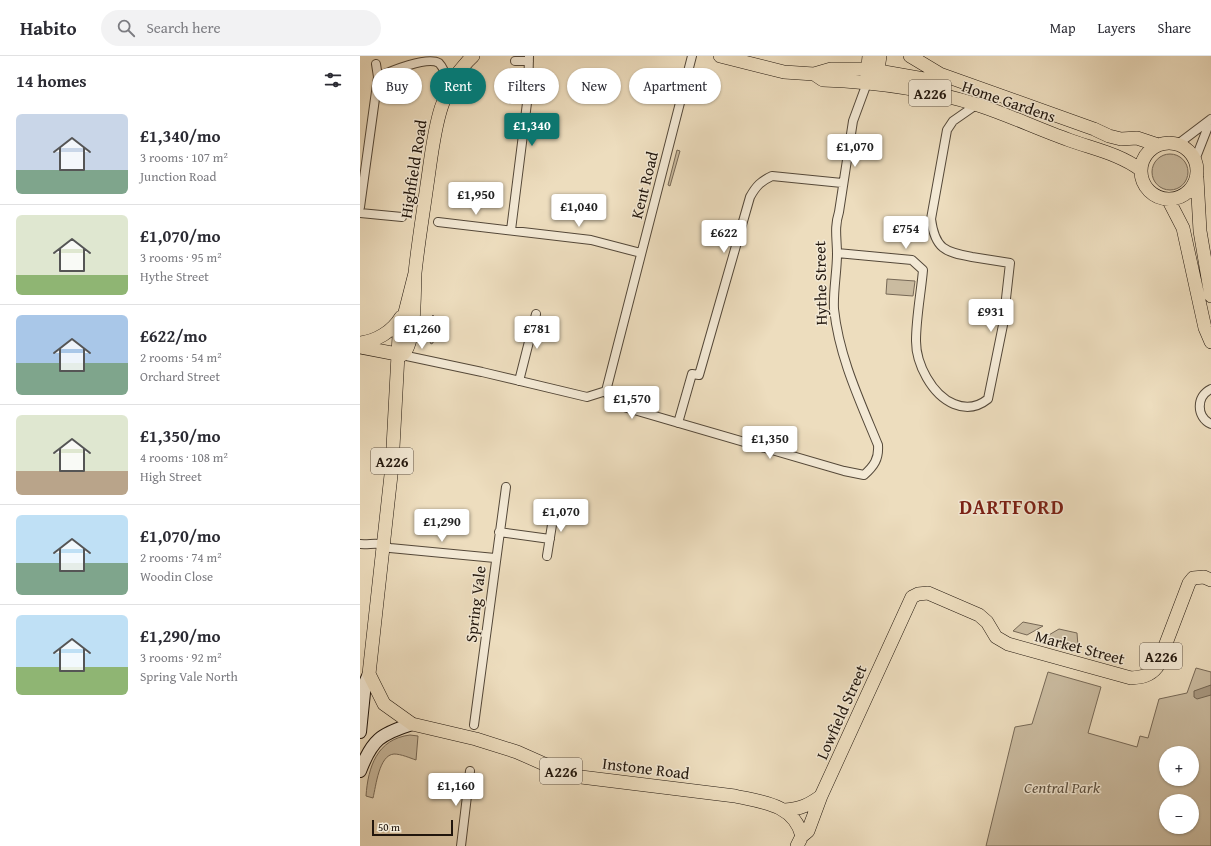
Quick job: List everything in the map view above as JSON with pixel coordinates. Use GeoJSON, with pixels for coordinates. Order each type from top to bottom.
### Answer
{"type":"FeatureCollection","features":[{"type":"Feature","properties":{"kind":"main road","name":"Highfield Road"},"geometry":{"type":"LineString","coordinates":[[461,68],[473,56]]}},
{"type":"Feature","properties":{"kind":"main road","name":"A226"},"geometry":{"type":"LineString","coordinates":[[720,56],[784,72],[814,74],[831,69],[871,65]]}},
{"type":"Feature","properties":{"kind":"main road","name":"Hythe Street"},"geometry":{"type":"LineString","coordinates":[[867,83],[871,65],[880,56]]}},
{"type":"Feature","properties":{"kind":"main road"},"geometry":{"type":"LineString","coordinates":[[910,56],[940,74]]}},
{"type":"Feature","properties":{"kind":"main road","name":"Home Gardens"},"geometry":{"type":"LineString","coordinates":[[871,65],[924,78],[940,74],[1094,129],[1109,136],[1121,139],[1137,138],[1158,145]]}},
{"type":"Feature","properties":{"kind":"main road","name":"Home Gardens"},"geometry":{"type":"LineString","coordinates":[[814,74],[823,80],[867,83],[937,94],[976,105],[1108,153],[1130,162],[1141,170]]}},
{"type":"Feature","properties":{"kind":"main road","name":"Highfield Road"},"geometry":{"type":"LineString","coordinates":[[400,355],[409,348],[414,307],[415,273],[436,127],[442,104]]}},
{"type":"Feature","properties":{"kind":"main road"},"geometry":{"type":"LineString","coordinates":[[1197,176],[1191,189],[1184,194],[1168,198],[1159,196],[1150,191],[1144,183],[1141,170],[1146,155],[1158,145],[1169,142],[1186,148],[1196,160],[1197,176],[1200,232],[1211,296]]}},
{"type":"Feature","properties":{"kind":"main road"},"geometry":{"type":"LineString","coordinates":[[1168,198],[1182,228],[1205,328],[1211,342]]}},
{"type":"Feature","properties":{"kind":"main road","name":"Highfield Road"},"geometry":{"type":"LineString","coordinates":[[369,674],[392,466],[396,378],[400,355],[404,312],[415,273]]}},
{"type":"Feature","properties":{"kind":"main road","name":"Highfield Road"},"geometry":{"type":"LineString","coordinates":[[360,343],[372,341],[390,331],[397,324],[404,312]]}},
{"type":"Feature","properties":{"kind":"main road","name":"A226"},"geometry":{"type":"LineString","coordinates":[[366,349],[400,355]]}},
{"type":"Feature","properties":{"kind":"main road","name":"A226"},"geometry":{"type":"LineString","coordinates":[[366,349],[385,358],[390,363],[396,378]]}},
{"type":"Feature","properties":{"kind":"main road","name":"Market Street"},"geometry":{"type":"LineString","coordinates":[[918,594],[928,593],[935,595],[979,615],[987,622],[996,637],[1008,644],[1131,678],[1152,673],[1157,667],[1189,583],[1194,578],[1204,577],[1211,580]]}},
{"type":"Feature","properties":{"kind":"main road","name":"Lowfield Street"},"geometry":{"type":"LineString","coordinates":[[800,841],[808,831],[821,796],[908,604],[912,597],[918,594]]}},
{"type":"Feature","properties":{"kind":"main road","name":"Instone Road"},"geometry":{"type":"LineString","coordinates":[[369,674],[384,704],[412,724],[476,739],[517,752],[560,771],[581,777],[735,796],[789,814],[809,805],[821,796]]}},
{"type":"Feature","properties":{"kind":"main road","name":"A226"},"geometry":{"type":"LineString","coordinates":[[789,814],[815,815]]}},
{"type":"Feature","properties":{"kind":"main road"},"geometry":{"type":"LineString","coordinates":[[789,814],[799,825],[800,841]]}},
{"type":"Feature","properties":{"kind":"street","name":"Kent Road"},"geometry":{"type":"LineString","coordinates":[[606,391],[692,56]]}},
{"type":"Feature","properties":{"kind":"street"},"geometry":{"type":"LineString","coordinates":[[511,230],[528,95],[529,58],[515,61]]}},
{"type":"Feature","properties":{"kind":"street"},"geometry":{"type":"LineString","coordinates":[[401,68],[421,60],[432,59],[442,68]]}},
{"type":"Feature","properties":{"kind":"street"},"geometry":{"type":"LineString","coordinates":[[376,64],[377,68]]}},
{"type":"Feature","properties":{"kind":"street","name":"Hythe Street"},"geometry":{"type":"LineString","coordinates":[[678,423],[844,471],[864,474],[873,467],[877,458],[878,445],[855,390],[838,338],[834,308],[837,253],[835,225],[839,212],[842,183],[853,121],[867,83]]}},
{"type":"Feature","properties":{"kind":"street"},"geometry":{"type":"LineString","coordinates":[[360,207],[374,104]]}},
{"type":"Feature","properties":{"kind":"street"},"geometry":{"type":"LineString","coordinates":[[837,253],[912,260],[923,270],[916,341],[918,354],[932,385],[943,398],[959,406],[973,407],[982,404],[988,399],[1001,333],[1010,263],[947,251],[938,243],[933,233],[931,219],[943,146],[952,121],[976,105]]}},
{"type":"Feature","properties":{"kind":"street"},"geometry":{"type":"LineString","coordinates":[[1178,144],[1211,119]]}},
{"type":"Feature","properties":{"kind":"street"},"geometry":{"type":"LineString","coordinates":[[1196,160],[1211,119]]}},
{"type":"Feature","properties":{"kind":"street"},"geometry":{"type":"LineString","coordinates":[[400,355],[587,397],[606,391],[612,402],[618,405],[678,423],[692,374],[699,374],[754,189],[762,180],[772,176],[842,183]]}},
{"type":"Feature","properties":{"kind":"street"},"geometry":{"type":"LineString","coordinates":[[360,213],[402,217]]}},
{"type":"Feature","properties":{"kind":"street"},"geometry":{"type":"LineString","coordinates":[[438,222],[591,240],[641,253]]}},
{"type":"Feature","properties":{"kind":"street"},"geometry":{"type":"LineString","coordinates":[[519,381],[536,314]]}},
{"type":"Feature","properties":{"kind":"street"},"geometry":{"type":"LineString","coordinates":[[1211,388],[1205,392],[1200,399],[1199,409],[1203,418],[1211,424]]}},
{"type":"Feature","properties":{"kind":"street","name":"Spring Vale"},"geometry":{"type":"LineString","coordinates":[[474,725],[495,558],[506,487]]}},
{"type":"Feature","properties":{"kind":"street"},"geometry":{"type":"LineString","coordinates":[[547,556],[555,506]]}},
{"type":"Feature","properties":{"kind":"street"},"geometry":{"type":"LineString","coordinates":[[499,532],[550,539]]}},
{"type":"Feature","properties":{"kind":"street"},"geometry":{"type":"LineString","coordinates":[[360,544],[384,544],[390,548],[495,558]]}},
{"type":"Feature","properties":{"kind":"street","name":"Highfield Road"},"geometry":{"type":"LineString","coordinates":[[360,732],[365,683],[369,674]]}},
{"type":"Feature","properties":{"kind":"street"},"geometry":{"type":"LineString","coordinates":[[360,772],[368,751],[380,738],[388,732],[412,724]]}},
{"type":"Feature","properties":{"kind":"street"},"geometry":{"type":"LineString","coordinates":[[461,846],[470,771]]}},
{"type":"Feature","properties":{"kind":"green space"},"geometry":{"type":"Polygon","coordinates":[[[677,150],[680,151],[670,186],[668,185],[677,150]]]}},
{"type":"Feature","properties":{"kind":"green space"},"geometry":{"type":"Polygon","coordinates":[[[1170,154],[1183,159],[1188,172],[1183,185],[1170,190],[1157,185],[1152,172],[1157,159],[1170,154]]]}},
{"type":"Feature","properties":{"kind":"green space"},"geometry":{"type":"Polygon","coordinates":[[[887,279],[915,281],[913,296],[886,294],[887,279]]]}},
{"type":"Feature","properties":{"kind":"green space"},"geometry":{"type":"Polygon","coordinates":[[[433,315],[436,319],[433,343],[431,344],[429,340],[433,327],[430,318],[433,315]]]}},
{"type":"Feature","properties":{"kind":"green space"},"geometry":{"type":"Polygon","coordinates":[[[1023,622],[1043,626],[1027,635],[1013,631],[1023,622]]]}},
{"type":"Feature","properties":{"kind":"green space"},"geometry":{"type":"Polygon","coordinates":[[[1059,629],[1077,633],[1078,646],[1074,648],[1042,639],[1059,629]]]}},
{"type":"Feature","properties":{"kind":"green space","name":"Central Park"},"geometry":{"type":"Polygon","coordinates":[[[1196,668],[1211,672],[1211,846],[986,846],[1015,727],[1032,724],[1048,672],[1101,687],[1088,733],[1137,747],[1140,736],[1148,738],[1159,699],[1187,693],[1196,668]]]}},
{"type":"Feature","properties":{"kind":"green space"},"geometry":{"type":"Polygon","coordinates":[[[410,735],[418,736],[416,760],[397,754],[389,756],[385,760],[379,772],[373,798],[366,796],[369,775],[376,756],[389,742],[410,735]]]}},
{"type":"Feature","properties":{"kind":"shaded area"},"geometry":{"type":"Polygon","coordinates":[[[1211,685],[1211,695],[1197,699],[1194,697],[1194,691],[1211,685]]]}},
{"type":"Feature","properties":{"kind":"district","name":"DARTFORD"},"geometry":{"type":"Point","coordinates":[1012,506]}}]}
